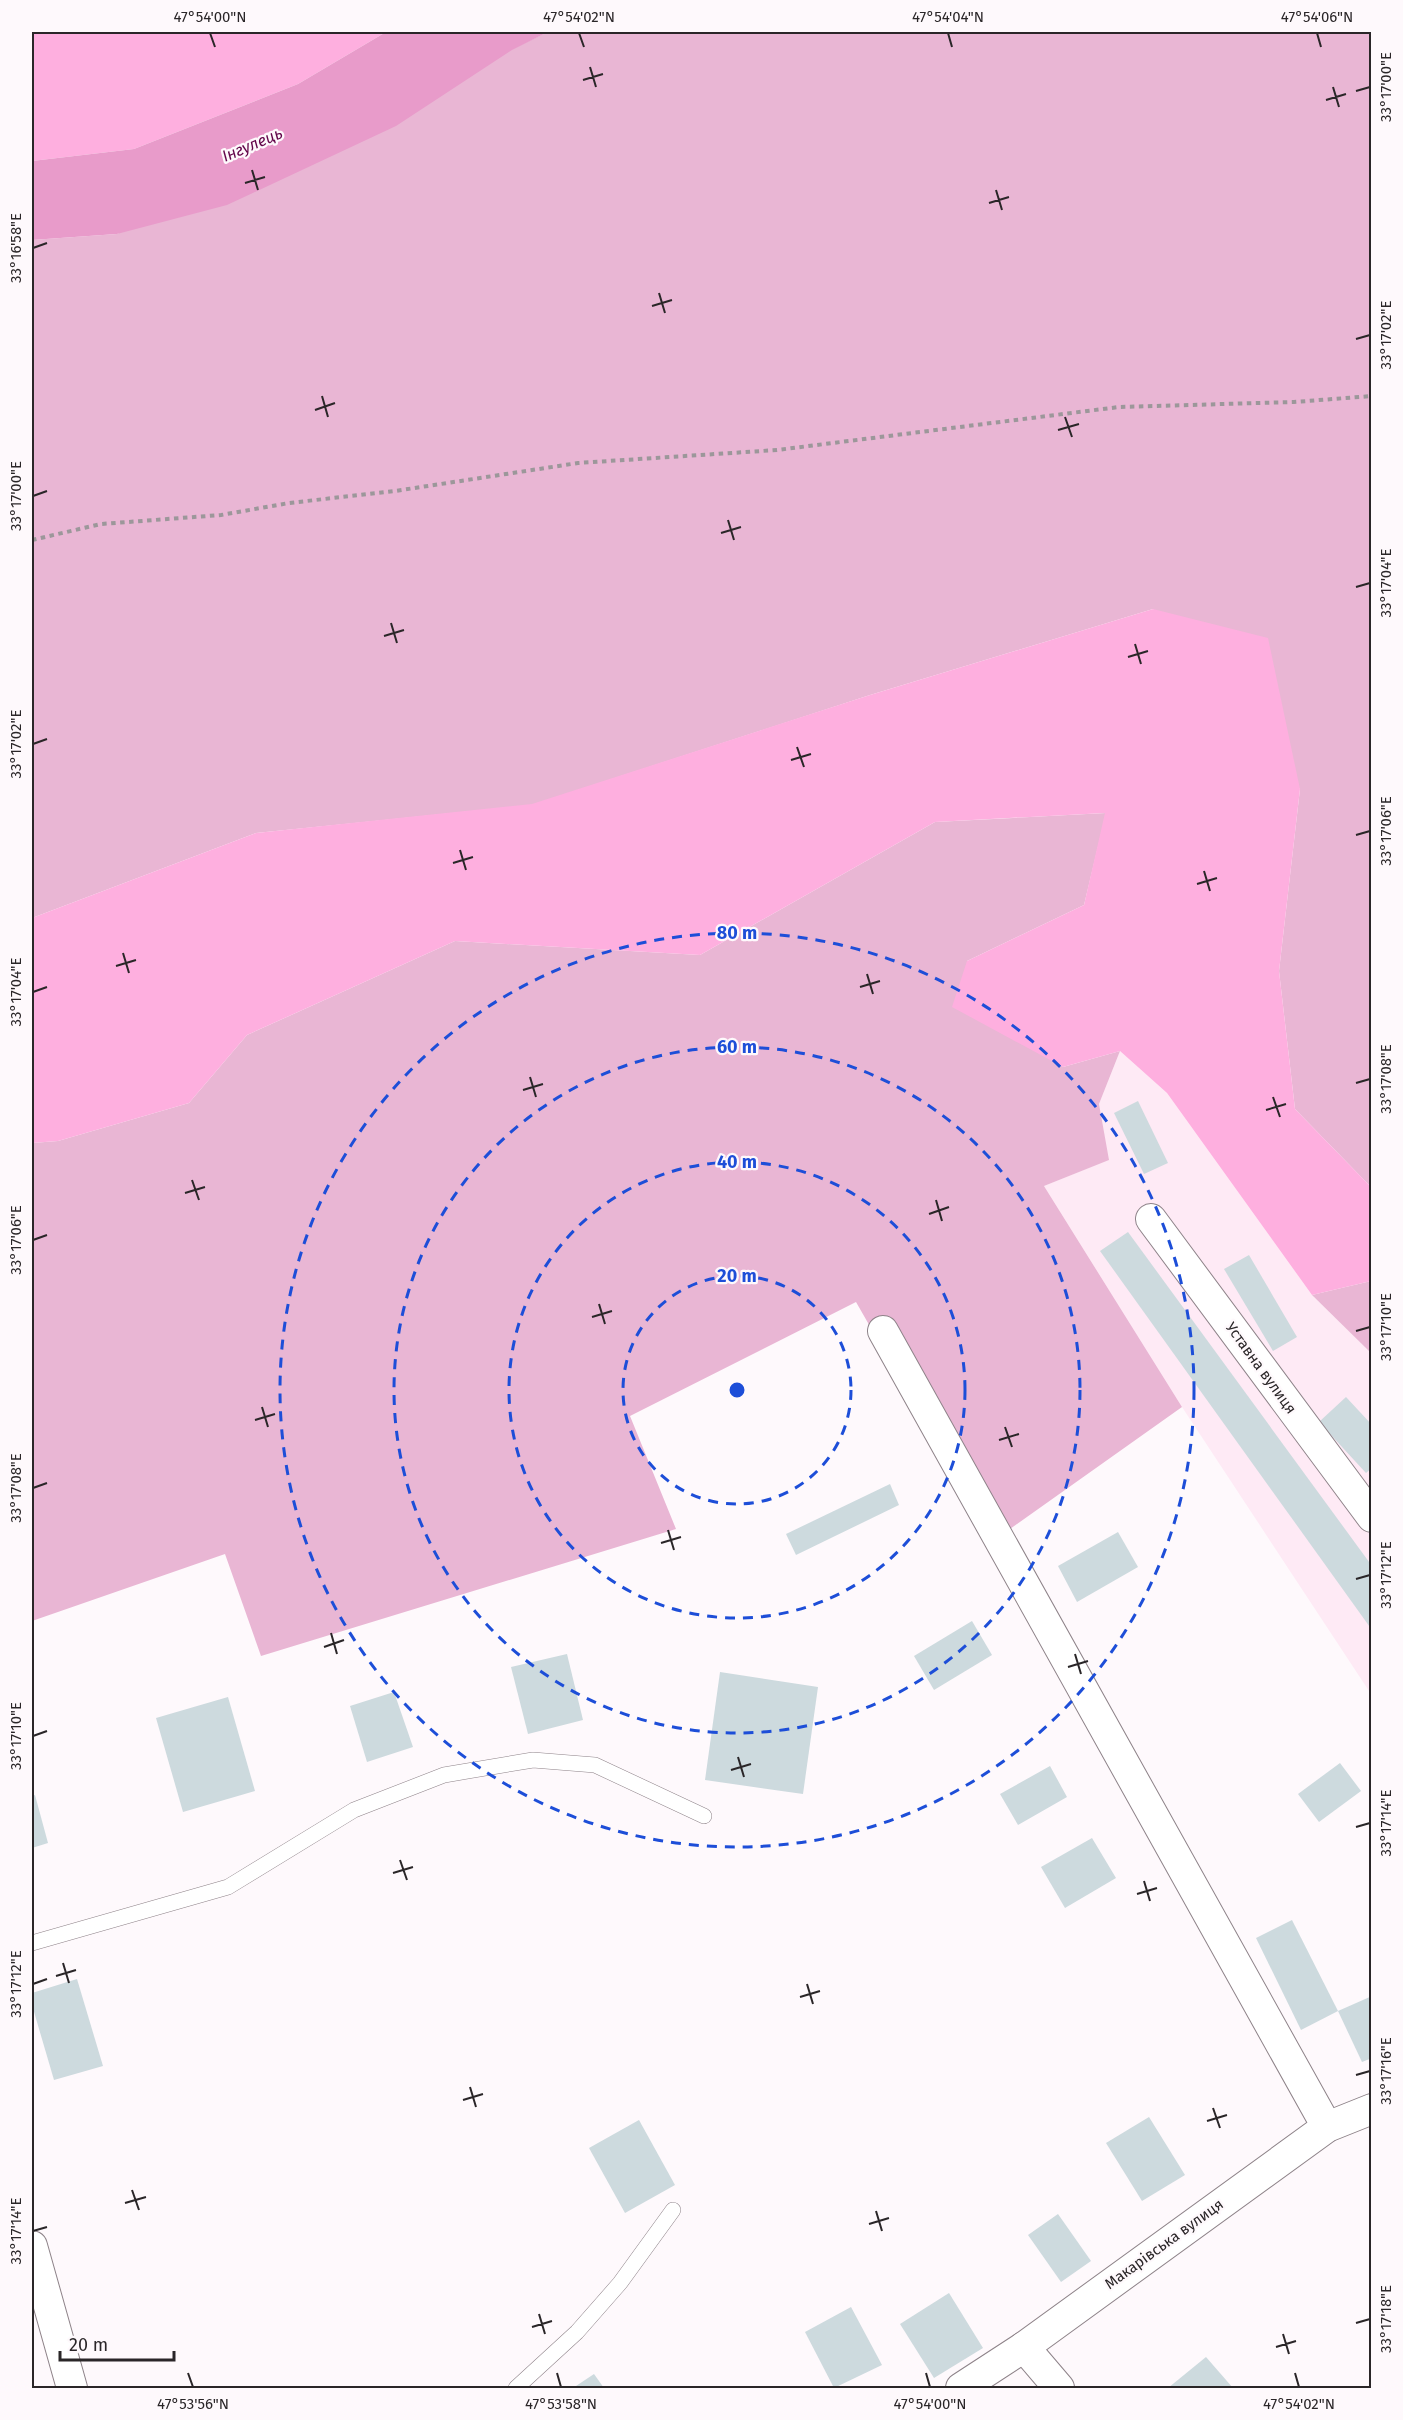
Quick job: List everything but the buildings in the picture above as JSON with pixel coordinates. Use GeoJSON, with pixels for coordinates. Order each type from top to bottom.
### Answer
{"type":"FeatureCollection","features":[{"type":"Feature","properties":{"kind":"street","name":"Уставна вулиця"},"geometry":{"type":"LineString","coordinates":[[1151,1219],[1371,1517]]}},
{"type":"Feature","properties":{"kind":"street"},"geometry":{"type":"LineString","coordinates":[[883,1331],[1327,2127]]}},
{"type":"Feature","properties":{"kind":"street","name":"Макарівська вулиця"},"geometry":{"type":"LineString","coordinates":[[961,2388],[1024,2348],[1327,2127],[1371,2109]]}},
{"type":"Feature","properties":{"kind":"street"},"geometry":{"type":"LineString","coordinates":[[32,2246],[72,2388]]}},
{"type":"Feature","properties":{"kind":"street"},"geometry":{"type":"LineString","coordinates":[[1024,2348],[1059,2388]]}},
{"type":"Feature","properties":{"kind":"lane"},"geometry":{"type":"LineString","coordinates":[[32,1943],[228,1887],[354,1810],[444,1775],[533,1760],[595,1765],[704,1816]]}},
{"type":"Feature","properties":{"kind":"lane"},"geometry":{"type":"LineString","coordinates":[[516,2388],[578,2332],[620,2283],[673,2210]]}},
{"type":"Feature","properties":{"kind":"path"},"geometry":{"type":"LineString","coordinates":[[32,540],[101,524],[221,515],[289,502],[396,490],[578,463],[777,450],[1119,407],[1294,402],[1371,396]]}},
{"type":"Feature","properties":{"kind":"shaded area"},"geometry":{"type":"Polygon","coordinates":[[[32,32],[386,32],[298,84],[134,149],[32,161],[32,32]]]}},
{"type":"Feature","properties":{"kind":"shaded area"},"geometry":{"type":"Polygon","coordinates":[[[548,32],[1371,32],[1371,1187],[1295,1109],[1279,971],[1300,789],[1153,609],[870,695],[532,805],[256,833],[32,918],[32,240],[117,234],[548,32]]]}},
{"type":"Feature","properties":{"kind":"shaded area"},"geometry":{"type":"Polygon","coordinates":[[[1153,609],[1268,638],[1300,789],[1279,971],[1295,1109],[1371,1187],[1371,1281],[1312,1295],[1167,1093],[1120,1051],[1063,1067],[952,1007],[967,961],[1084,905],[1105,813],[935,822],[700,955],[455,941],[247,1035],[189,1103],[58,1141],[32,1143],[32,918],[256,833],[532,804],[870,695],[1153,609]]]}},
{"type":"Feature","properties":{"kind":"shaded area"},"geometry":{"type":"Polygon","coordinates":[[[1106,813],[1084,905],[967,961],[1063,1067],[1120,1051],[1099,1104],[1109,1160],[1044,1186],[1182,1407],[993,1541],[856,1302],[630,1416],[676,1529],[261,1656],[225,1554],[32,1621],[32,1143],[58,1141],[189,1103],[247,1035],[455,941],[700,955],[935,822],[1106,813]]]}},
{"type":"Feature","properties":{"kind":"shaded area"},"geometry":{"type":"Polygon","coordinates":[[[1120,1051],[1167,1093],[1312,1295],[1371,1353],[1371,1694],[1182,1407],[1044,1186],[1108,1160],[1099,1104],[1120,1051]]]}},
{"type":"Feature","properties":{"kind":"shaded area"},"geometry":{"type":"Polygon","coordinates":[[[1371,1281],[1371,1353],[1312,1295],[1371,1281]]]}},
{"type":"Feature","properties":{"kind":"water","name":"Інгулець"},"geometry":{"type":"Polygon","coordinates":[[[386,32],[548,32],[512,50],[396,126],[227,205],[117,234],[32,240],[32,161],[134,149],[298,84],[386,32]]]}}]}
